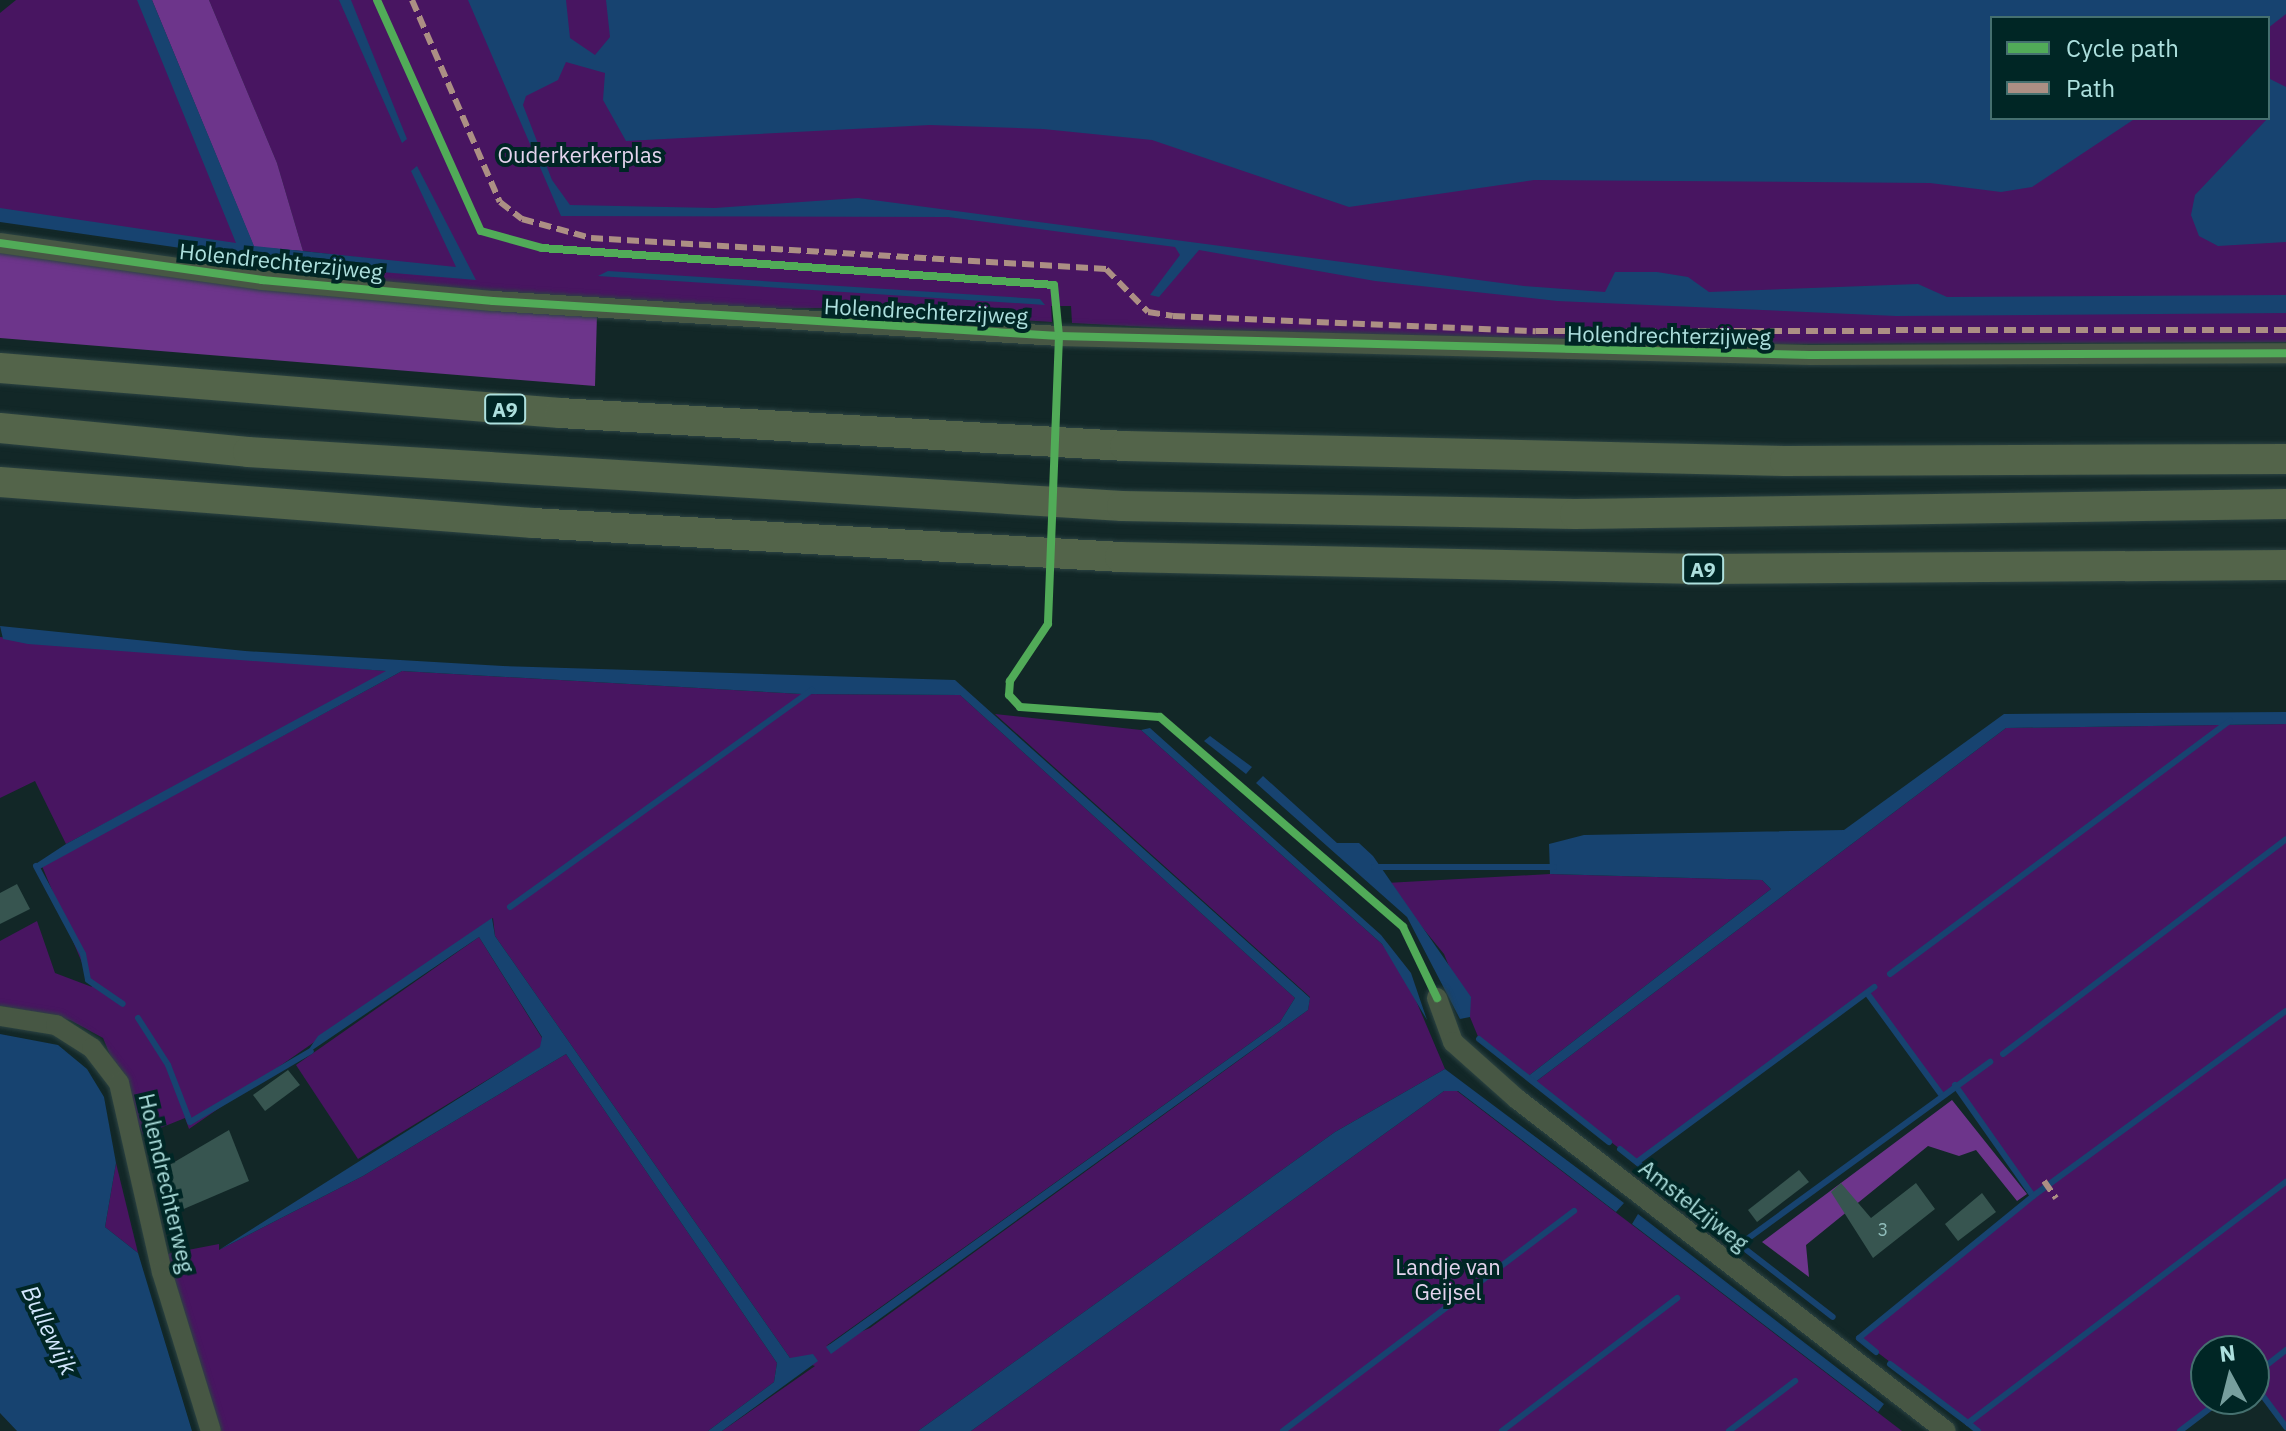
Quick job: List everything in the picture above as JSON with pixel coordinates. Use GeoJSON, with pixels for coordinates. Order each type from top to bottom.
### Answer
{"type":"FeatureCollection","features":[{"type":"Feature","properties":{"kind":"highway","name":"A9"},"geometry":{"type":"LineString","coordinates":[[0,368],[1125,446],[1799,461],[2281,458]]}},
{"type":"Feature","properties":{"kind":"highway"},"geometry":{"type":"LineString","coordinates":[[0,428],[248,452],[1122,506],[1575,514],[2286,504]]}},
{"type":"Feature","properties":{"kind":"highway","name":"A9"},"geometry":{"type":"LineString","coordinates":[[0,482],[1120,557],[1702,569],[2286,565]]}},
{"type":"Feature","properties":{"kind":"street","name":"Holendrechterzijweg"},"geometry":{"type":"LineString","coordinates":[[0,243],[262,280],[493,301],[1059,336],[1794,355],[2286,353]]}},
{"type":"Feature","properties":{"kind":"street","name":"Amstelzijweg"},"geometry":{"type":"LineString","coordinates":[[1437,998],[1453,1042],[1517,1099],[1946,1431]]}},
{"type":"Feature","properties":{"kind":"street","name":"Holendrechterweg"},"geometry":{"type":"LineString","coordinates":[[0,1016],[56,1025],[92,1048],[119,1083],[162,1272],[211,1431]]}},
{"type":"Feature","properties":{"kind":"green space"},"geometry":{"type":"Polygon","coordinates":[[[16,0],[152,0],[254,247],[0,212],[0,13],[16,0]]]}},
{"type":"Feature","properties":{"kind":"green space","name":"Ouderkerkerplas"},"geometry":{"type":"Polygon","coordinates":[[[209,0],[2286,0],[2286,342],[1777,344],[1303,335],[1072,323],[1071,306],[1051,306],[1052,322],[825,308],[392,312],[372,259],[303,251],[277,163],[209,0]]]}},
{"type":"Feature","properties":{"kind":"green space"},"geometry":{"type":"Polygon","coordinates":[[[0,637],[386,671],[386,675],[66,844],[35,781],[0,798],[0,637]]]}},
{"type":"Feature","properties":{"kind":"green space"},"geometry":{"type":"Polygon","coordinates":[[[402,671],[802,694],[960,695],[1295,998],[1280,1022],[826,1346],[870,1328],[1308,1010],[1310,997],[995,714],[1141,730],[1382,944],[1406,977],[1445,1069],[1335,1132],[918,1431],[722,1431],[815,1366],[790,1358],[495,936],[493,918],[189,1129],[185,1118],[143,1135],[103,1038],[70,1020],[0,1006],[0,941],[37,921],[55,973],[92,987],[42,866],[402,671]]]}},
{"type":"Feature","properties":{"kind":"green space"},"geometry":{"type":"Polygon","coordinates":[[[2286,724],[2286,1427],[2270,1406],[2270,1335],[2190,1335],[2190,1415],[2201,1415],[2180,1431],[1979,1431],[1859,1338],[2033,1196],[1955,1085],[1941,1094],[1867,993],[1637,1162],[1534,1083],[2006,728],[2286,724]]]}},
{"type":"Feature","properties":{"kind":"green space"},"geometry":{"type":"Polygon","coordinates":[[[1550,874],[1762,880],[1771,889],[1527,1077],[1479,1039],[1444,954],[1386,883],[1550,874]]]}},
{"type":"Feature","properties":{"kind":"green space"},"geometry":{"type":"Polygon","coordinates":[[[479,937],[542,1038],[541,1047],[358,1159],[296,1065],[479,937]]]}},
{"type":"Feature","properties":{"kind":"green space"},"geometry":{"type":"Polygon","coordinates":[[[566,1054],[777,1363],[774,1382],[708,1431],[219,1431],[167,1254],[219,1244],[219,1250],[363,1176],[566,1054]]]}},
{"type":"Feature","properties":{"kind":"green space","name":"Landje van Geijsel"},"geometry":{"type":"Polygon","coordinates":[[[1444,1091],[1457,1091],[1902,1431],[971,1431],[1444,1091]]]}},
{"type":"Feature","properties":{"kind":"green space"},"geometry":{"type":"Polygon","coordinates":[[[116,1163],[138,1253],[105,1227],[116,1163]]]}},
{"type":"Feature","properties":{"kind":"shaded area"},"geometry":{"type":"Polygon","coordinates":[[[152,0],[209,0],[277,163],[303,251],[254,247],[152,0]]]}},
{"type":"Feature","properties":{"kind":"shaded area"},"geometry":{"type":"Polygon","coordinates":[[[0,249],[597,314],[595,386],[0,338],[0,249]]]}},
{"type":"Feature","properties":{"kind":"shaded area"},"geometry":{"type":"Polygon","coordinates":[[[1952,1100],[2027,1194],[2017,1201],[1976,1150],[1959,1156],[1928,1146],[1806,1245],[1809,1277],[1762,1242],[1952,1100]]]}},
{"type":"Feature","properties":{"kind":"water"},"geometry":{"type":"Polygon","coordinates":[[[137,0],[152,0],[254,246],[456,267],[411,171],[417,166],[476,280],[299,265],[0,222],[0,208],[236,243],[137,0]]]}},
{"type":"Feature","properties":{"kind":"water"},"geometry":{"type":"Polygon","coordinates":[[[339,0],[351,0],[407,139],[402,143],[339,0]]]}},
{"type":"Feature","properties":{"kind":"water","name":"Ouderkerkerplas"},"geometry":{"type":"Polygon","coordinates":[[[468,0],[566,0],[570,38],[595,55],[610,37],[606,0],[2286,0],[2286,14],[2270,26],[2270,16],[1990,16],[1990,120],[2133,120],[2032,187],[2001,192],[1930,183],[1534,180],[1349,207],[1152,140],[1043,129],[930,125],[626,141],[603,100],[605,73],[566,62],[558,80],[526,96],[523,105],[552,180],[570,205],[715,208],[858,198],[1524,286],[1605,292],[1615,272],[1657,272],[1688,277],[1709,292],[1918,284],[1947,297],[2286,295],[2286,313],[1896,316],[1557,301],[1375,281],[1199,250],[1159,297],[1150,295],[1180,255],[1175,247],[948,217],[561,216],[468,0]]]}},
{"type":"Feature","properties":{"kind":"water"},"geometry":{"type":"Polygon","coordinates":[[[2270,79],[2286,87],[2286,242],[2218,246],[2199,236],[2191,215],[2195,195],[2266,120],[2270,120],[2270,79]]]}},
{"type":"Feature","properties":{"kind":"water"},"geometry":{"type":"Polygon","coordinates":[[[608,271],[1040,299],[1045,305],[598,276],[608,271]]]}},
{"type":"Feature","properties":{"kind":"water"},"geometry":{"type":"Polygon","coordinates":[[[0,626],[245,651],[503,666],[955,680],[1310,998],[1308,1010],[831,1354],[826,1347],[1280,1022],[1295,998],[960,695],[802,694],[402,671],[36,871],[34,865],[66,844],[386,671],[28,644],[3,639],[0,626]]]}},
{"type":"Feature","properties":{"kind":"water"},"geometry":{"type":"Polygon","coordinates":[[[2286,712],[2286,724],[2006,728],[1534,1083],[1527,1077],[1771,889],[1762,880],[1550,874],[1549,844],[1584,835],[1844,830],[2004,714],[2286,712]]]}},
{"type":"Feature","properties":{"kind":"water"},"geometry":{"type":"Polygon","coordinates":[[[1150,728],[1381,935],[1411,973],[1427,1020],[1382,944],[1141,730],[1150,728]]]}},
{"type":"Feature","properties":{"kind":"water"},"geometry":{"type":"Polygon","coordinates":[[[1210,736],[1252,767],[1246,774],[1204,741],[1210,736]]]}},
{"type":"Feature","properties":{"kind":"water"},"geometry":{"type":"Polygon","coordinates":[[[1263,776],[1337,843],[1359,843],[1373,856],[1471,997],[1470,1017],[1460,1019],[1407,917],[1256,783],[1263,776]]]}},
{"type":"Feature","properties":{"kind":"water"},"geometry":{"type":"Polygon","coordinates":[[[492,918],[495,936],[790,1358],[813,1354],[818,1361],[722,1431],[708,1431],[774,1382],[777,1363],[566,1054],[363,1176],[219,1250],[540,1047],[542,1037],[479,937],[305,1055],[318,1036],[492,918]]]}},
{"type":"Feature","properties":{"kind":"water","name":"Bullewijk"},"geometry":{"type":"Polygon","coordinates":[[[0,1034],[58,1045],[87,1069],[104,1097],[116,1163],[105,1227],[138,1253],[192,1431],[17,1431],[0,1413],[0,1034]]]}},
{"type":"Feature","properties":{"kind":"water"},"geometry":{"type":"Polygon","coordinates":[[[1445,1069],[1624,1203],[1616,1212],[1458,1091],[1444,1091],[971,1431],[918,1431],[1335,1132],[1445,1069]]]}},
{"type":"Feature","properties":{"kind":"water"},"geometry":{"type":"Polygon","coordinates":[[[1638,1214],[1884,1404],[1878,1412],[1632,1224],[1638,1214]]]}},
{"type":"Feature","properties":{"kind":"building"},"geometry":{"type":"Polygon","coordinates":[[[17,884],[30,909],[0,924],[0,893],[17,884]]]}},
{"type":"Feature","properties":{"kind":"building"},"geometry":{"type":"Polygon","coordinates":[[[288,1070],[300,1085],[265,1111],[253,1095],[288,1070]]]}},
{"type":"Feature","properties":{"kind":"building"},"geometry":{"type":"Polygon","coordinates":[[[229,1130],[249,1181],[172,1214],[154,1174],[229,1130]]]}},
{"type":"Feature","properties":{"kind":"building"},"geometry":{"type":"Polygon","coordinates":[[[1799,1170],[1809,1182],[1757,1222],[1748,1210],[1799,1170]]]}},
{"type":"Feature","properties":{"kind":"building"},"geometry":{"type":"Polygon","coordinates":[[[1841,1183],[1871,1218],[1916,1183],[1935,1209],[1873,1258],[1831,1192],[1841,1183]]]}},
{"type":"Feature","properties":{"kind":"building"},"geometry":{"type":"Polygon","coordinates":[[[1982,1193],[1996,1212],[1958,1241],[1945,1224],[1982,1193]]]}},
{"type":"Feature","properties":{"kind":"waterway"},"geometry":{"type":"LineString","coordinates":[[510,907],[812,690]]}},
{"type":"Feature","properties":{"kind":"waterway"},"geometry":{"type":"LineString","coordinates":[[1890,974],[2230,721]]}},
{"type":"Feature","properties":{"kind":"waterway"},"geometry":{"type":"LineString","coordinates":[[2003,1054],[2286,839]]}},
{"type":"Feature","properties":{"kind":"waterway"},"geometry":{"type":"LineString","coordinates":[[36,866],[83,954],[88,980],[123,1004]]}},
{"type":"Feature","properties":{"kind":"waterway"},"geometry":{"type":"LineString","coordinates":[[1374,867],[1554,867]]}},
{"type":"Feature","properties":{"kind":"waterway"},"geometry":{"type":"LineString","coordinates":[[1637,1162],[1874,987]]}},
{"type":"Feature","properties":{"kind":"waterway"},"geometry":{"type":"LineString","coordinates":[[1867,993],[1941,1094]]}},
{"type":"Feature","properties":{"kind":"waterway"},"geometry":{"type":"LineString","coordinates":[[1876,1352],[1859,1338],[2033,1196],[2286,1011]]}},
{"type":"Feature","properties":{"kind":"waterway"},"geometry":{"type":"LineString","coordinates":[[138,1018],[168,1065],[190,1122],[311,1051]]}},
{"type":"Feature","properties":{"kind":"waterway"},"geometry":{"type":"LineString","coordinates":[[1479,1039],[1609,1142]]}},
{"type":"Feature","properties":{"kind":"waterway"},"geometry":{"type":"LineString","coordinates":[[1739,1245],[1990,1062]]}},
{"type":"Feature","properties":{"kind":"waterway"},"geometry":{"type":"LineString","coordinates":[[1955,1085],[2033,1196]]}},
{"type":"Feature","properties":{"kind":"waterway"},"geometry":{"type":"LineString","coordinates":[[1620,1149],[1712,1222]]}},
{"type":"Feature","properties":{"kind":"waterway"},"geometry":{"type":"LineString","coordinates":[[1978,1431],[1968,1423],[2286,1182]]}},
{"type":"Feature","properties":{"kind":"waterway"},"geometry":{"type":"LineString","coordinates":[[1283,1431],[1574,1211]]}},
{"type":"Feature","properties":{"kind":"waterway"},"geometry":{"type":"LineString","coordinates":[[1722,1231],[1833,1317]]}},
{"type":"Feature","properties":{"kind":"waterway"},"geometry":{"type":"LineString","coordinates":[[1502,1431],[1677,1298]]}},
{"type":"Feature","properties":{"kind":"waterway"},"geometry":{"type":"LineString","coordinates":[[2270,1362],[2286,1350]]}},
{"type":"Feature","properties":{"kind":"waterway"},"geometry":{"type":"LineString","coordinates":[[1890,1364],[1968,1423]]}},
{"type":"Feature","properties":{"kind":"waterway"},"geometry":{"type":"LineString","coordinates":[[1729,1431],[1795,1381]]}},
{"type":"Feature","properties":{"kind":"waterway"},"geometry":{"type":"LineString","coordinates":[[2270,1406],[2286,1427]]}},
{"type":"Feature","properties":{"kind":"waterway"},"geometry":{"type":"LineString","coordinates":[[2180,1431],[2201,1415]]}},
{"type":"Feature","properties":{"kind":"marked path"},"geometry":{"type":"LineString","coordinates":[[412,0],[500,202],[522,219],[591,238],[1106,269],[1148,312],[1173,316],[1536,331],[2286,330]]}},
{"type":"Feature","properties":{"kind":"marked path"},"geometry":{"type":"LineString","coordinates":[[2044,1181],[2056,1198]]}},
{"type":"Feature","properties":{"kind":"cycle path"},"geometry":{"type":"LineString","coordinates":[[377,0],[481,231],[542,248],[1054,285],[1059,336],[1048,624],[1010,681],[1009,695],[1020,707],[1160,717],[1403,927],[1437,998]]}},
{"type":"Feature","properties":{"kind":"cycle path"},"geometry":{"type":"LineString","coordinates":[[0,243],[262,280],[493,301],[1059,336],[1810,355],[2286,353]]}}]}
